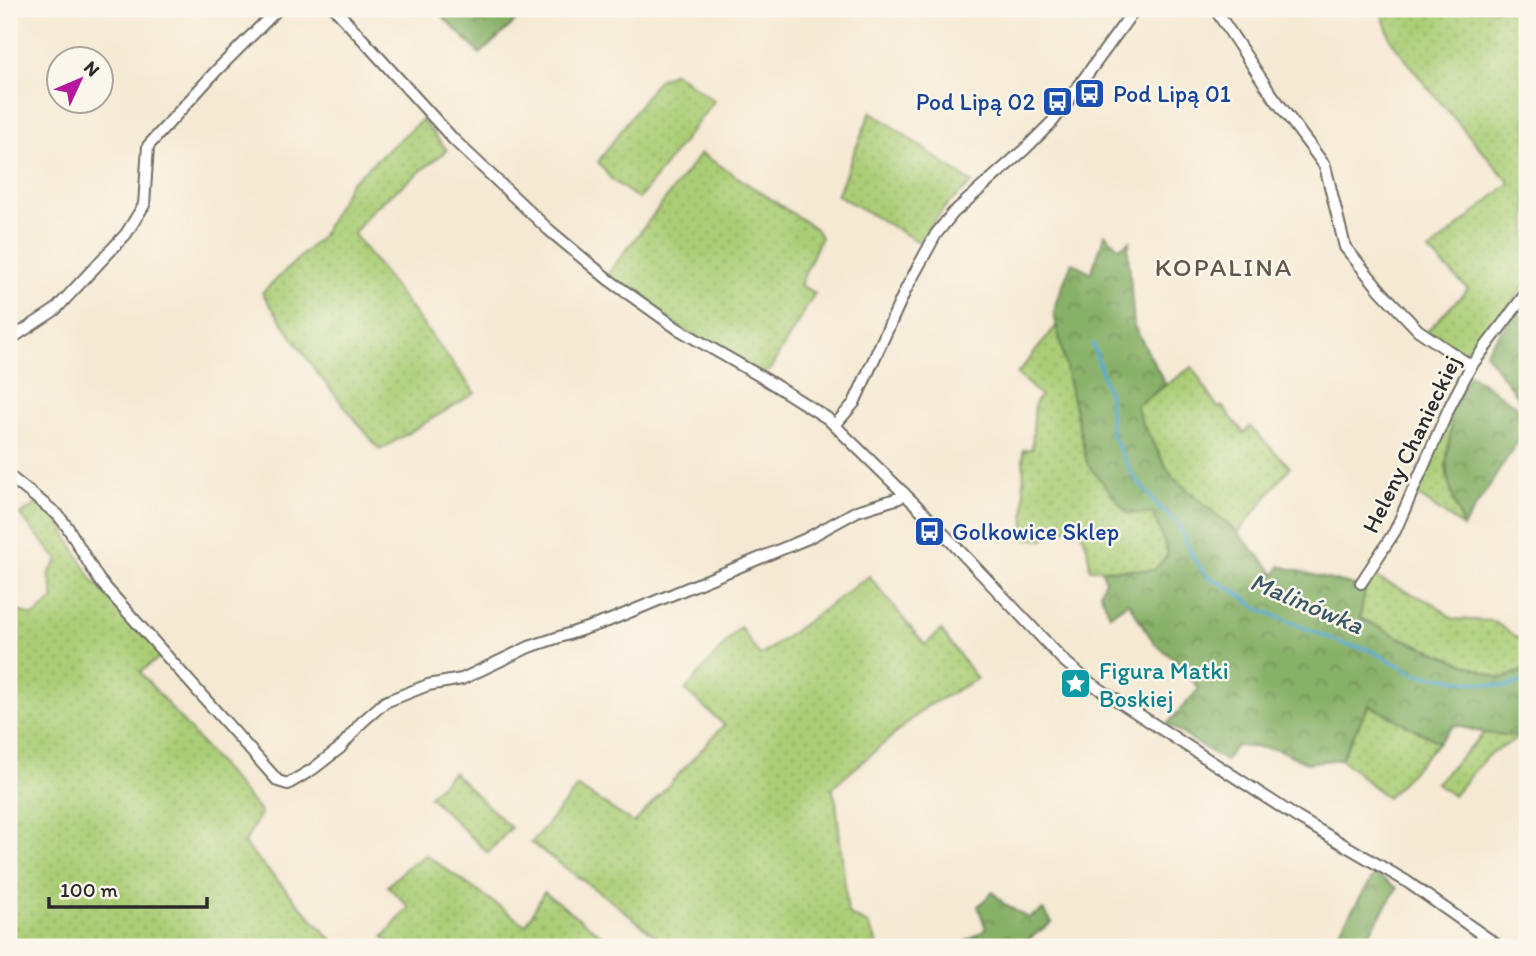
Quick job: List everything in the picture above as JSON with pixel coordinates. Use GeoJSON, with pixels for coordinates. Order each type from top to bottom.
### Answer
{"type":"FeatureCollection","features":[{"type":"Feature","properties":{"kind":"street"},"geometry":{"type":"LineString","coordinates":[[9,340],[55,310],[126,234],[144,205],[148,146],[216,71],[278,9]]}},
{"type":"Feature","properties":{"kind":"street"},"geometry":{"type":"LineString","coordinates":[[335,9],[454,140],[549,230],[599,272],[678,329],[816,409],[835,425],[904,493],[1063,660],[1089,682],[1288,812],[1406,881],[1500,947]]}},
{"type":"Feature","properties":{"kind":"street"},"geometry":{"type":"LineString","coordinates":[[835,425],[854,403],[906,289],[936,234],[959,207],[1053,121],[1135,9]]}},
{"type":"Feature","properties":{"kind":"street"},"geometry":{"type":"LineString","coordinates":[[1215,9],[1264,85],[1325,166],[1345,247],[1418,330],[1471,366]]}},
{"type":"Feature","properties":{"kind":"street","name":"Heleny Chanieckiej"},"geometry":{"type":"LineString","coordinates":[[1362,583],[1395,531],[1450,406],[1471,366],[1527,292]]}},
{"type":"Feature","properties":{"kind":"street"},"geometry":{"type":"LineString","coordinates":[[9,476],[58,515],[99,580],[278,781],[288,783],[313,769],[340,748],[362,722],[385,702],[428,685],[462,679],[528,647],[608,621],[680,593],[806,539],[857,511],[899,498],[904,493]]}},
{"type":"Feature","properties":{"kind":"green space"},"geometry":{"type":"Polygon","coordinates":[[[435,9],[529,9],[480,54],[435,9]]]}},
{"type":"Feature","properties":{"kind":"green space"},"geometry":{"type":"Polygon","coordinates":[[[1380,9],[1527,9],[1527,282],[1469,361],[1427,331],[1468,289],[1429,251],[1510,183],[1422,81],[1391,40],[1380,9]]]}},
{"type":"Feature","properties":{"kind":"green space"},"geometry":{"type":"Polygon","coordinates":[[[674,72],[714,101],[639,199],[612,180],[598,162],[657,81],[674,72]]]}},
{"type":"Feature","properties":{"kind":"green space"},"geometry":{"type":"Polygon","coordinates":[[[871,111],[972,183],[945,207],[919,242],[837,195],[871,111]]]}},
{"type":"Feature","properties":{"kind":"green space"},"geometry":{"type":"Polygon","coordinates":[[[422,120],[447,150],[372,210],[354,234],[475,393],[380,450],[317,373],[262,293],[321,237],[350,183],[422,120]]]}},
{"type":"Feature","properties":{"kind":"green space"},"geometry":{"type":"Polygon","coordinates":[[[701,153],[816,229],[821,237],[800,285],[815,293],[769,371],[761,372],[691,335],[607,275],[701,153]]]}},
{"type":"Feature","properties":{"kind":"green space"},"geometry":{"type":"Polygon","coordinates":[[[1105,234],[1119,248],[1130,241],[1128,249],[1134,326],[1166,385],[1136,406],[1142,423],[1172,477],[1238,533],[1276,575],[1280,566],[1365,589],[1360,618],[1501,679],[1527,669],[1527,737],[1484,733],[1454,725],[1439,742],[1369,705],[1341,759],[1307,763],[1277,749],[1236,746],[1225,761],[1167,724],[1199,689],[1180,664],[1155,644],[1128,602],[1110,615],[1100,592],[1105,580],[1102,570],[1154,570],[1168,555],[1154,514],[1127,513],[1087,463],[1054,314],[1072,262],[1091,273],[1105,234]]]}},
{"type":"Feature","properties":{"kind":"green space"},"geometry":{"type":"Polygon","coordinates":[[[1517,311],[1527,324],[1527,410],[1485,352],[1517,311]]]}},
{"type":"Feature","properties":{"kind":"green space"},"geometry":{"type":"Polygon","coordinates":[[[1057,325],[1087,463],[1154,514],[1168,555],[1154,570],[1090,569],[1085,540],[1075,527],[1050,533],[1043,540],[1021,538],[1025,532],[1023,450],[1032,449],[1035,402],[1041,396],[1017,374],[1057,325]]]}},
{"type":"Feature","properties":{"kind":"green space"},"geometry":{"type":"Polygon","coordinates":[[[1192,367],[1218,408],[1222,406],[1244,433],[1250,427],[1290,467],[1238,533],[1172,477],[1142,423],[1136,406],[1192,367]]]}},
{"type":"Feature","properties":{"kind":"green space"},"geometry":{"type":"Polygon","coordinates":[[[1470,374],[1516,406],[1527,427],[1463,527],[1446,465],[1451,426],[1450,411],[1470,374]]]}},
{"type":"Feature","properties":{"kind":"green space"},"geometry":{"type":"Polygon","coordinates":[[[1450,411],[1447,473],[1463,527],[1416,494],[1450,411]]]}},
{"type":"Feature","properties":{"kind":"green space"},"geometry":{"type":"Polygon","coordinates":[[[38,503],[56,517],[93,581],[163,655],[140,672],[261,813],[244,844],[338,947],[9,947],[9,931],[14,928],[9,922],[9,608],[33,616],[54,599],[49,573],[58,560],[20,515],[38,503]]]}},
{"type":"Feature","properties":{"kind":"green space"},"geometry":{"type":"Polygon","coordinates":[[[869,576],[925,645],[941,630],[977,679],[926,707],[832,788],[836,801],[848,914],[868,924],[879,947],[669,947],[531,843],[578,787],[634,823],[724,725],[685,690],[740,627],[760,656],[869,576]]]}},
{"type":"Feature","properties":{"kind":"green space"},"geometry":{"type":"Polygon","coordinates":[[[1372,576],[1435,604],[1453,619],[1493,621],[1527,644],[1527,669],[1501,679],[1360,618],[1365,589],[1372,576]]]}},
{"type":"Feature","properties":{"kind":"green space"},"geometry":{"type":"Polygon","coordinates":[[[1369,705],[1439,742],[1387,798],[1341,759],[1369,705]]]}},
{"type":"Feature","properties":{"kind":"green space"},"geometry":{"type":"Polygon","coordinates":[[[1484,733],[1522,736],[1486,757],[1453,796],[1436,783],[1484,733]]]}},
{"type":"Feature","properties":{"kind":"green space"},"geometry":{"type":"Polygon","coordinates":[[[453,772],[511,828],[488,853],[429,796],[453,772]]]}},
{"type":"Feature","properties":{"kind":"green space"},"geometry":{"type":"Polygon","coordinates":[[[426,855],[526,925],[544,892],[617,947],[397,947],[383,937],[409,907],[388,886],[407,867],[426,855]]]}},
{"type":"Feature","properties":{"kind":"green space"},"geometry":{"type":"Polygon","coordinates":[[[1375,874],[1397,888],[1361,947],[1329,947],[1375,874]]]}},
{"type":"Feature","properties":{"kind":"green space"},"geometry":{"type":"Polygon","coordinates":[[[993,892],[1003,903],[1028,918],[1043,910],[1052,922],[1018,947],[957,947],[986,929],[978,906],[993,892]]]}},
{"type":"Feature","properties":{"kind":"waterway","name":"Malinówka"},"geometry":{"type":"LineString","coordinates":[[1093,344],[1109,396],[1112,434],[1132,474],[1158,506],[1179,524],[1193,558],[1207,576],[1233,590],[1259,609],[1344,644],[1368,649],[1416,674],[1507,687],[1527,680]]}},
{"type":"Feature","properties":{"kind":"place","name":"Pod Lipą 01"},"geometry":{"type":"Point","coordinates":[1090,93]}},
{"type":"Feature","properties":{"kind":"place","name":"Pod Lipą 02"},"geometry":{"type":"Point","coordinates":[1058,101]}},
{"type":"Feature","properties":{"kind":"place","name":"Golkowice Sklep"},"geometry":{"type":"Point","coordinates":[929,531]}},
{"type":"Feature","properties":{"kind":"place","name":"Figura Matki Boskiej"},"geometry":{"type":"Point","coordinates":[1076,684]}},
{"type":"Feature","properties":{"kind":"district","name":"KOPALINA"},"geometry":{"type":"Point","coordinates":[1224,267]}}]}
